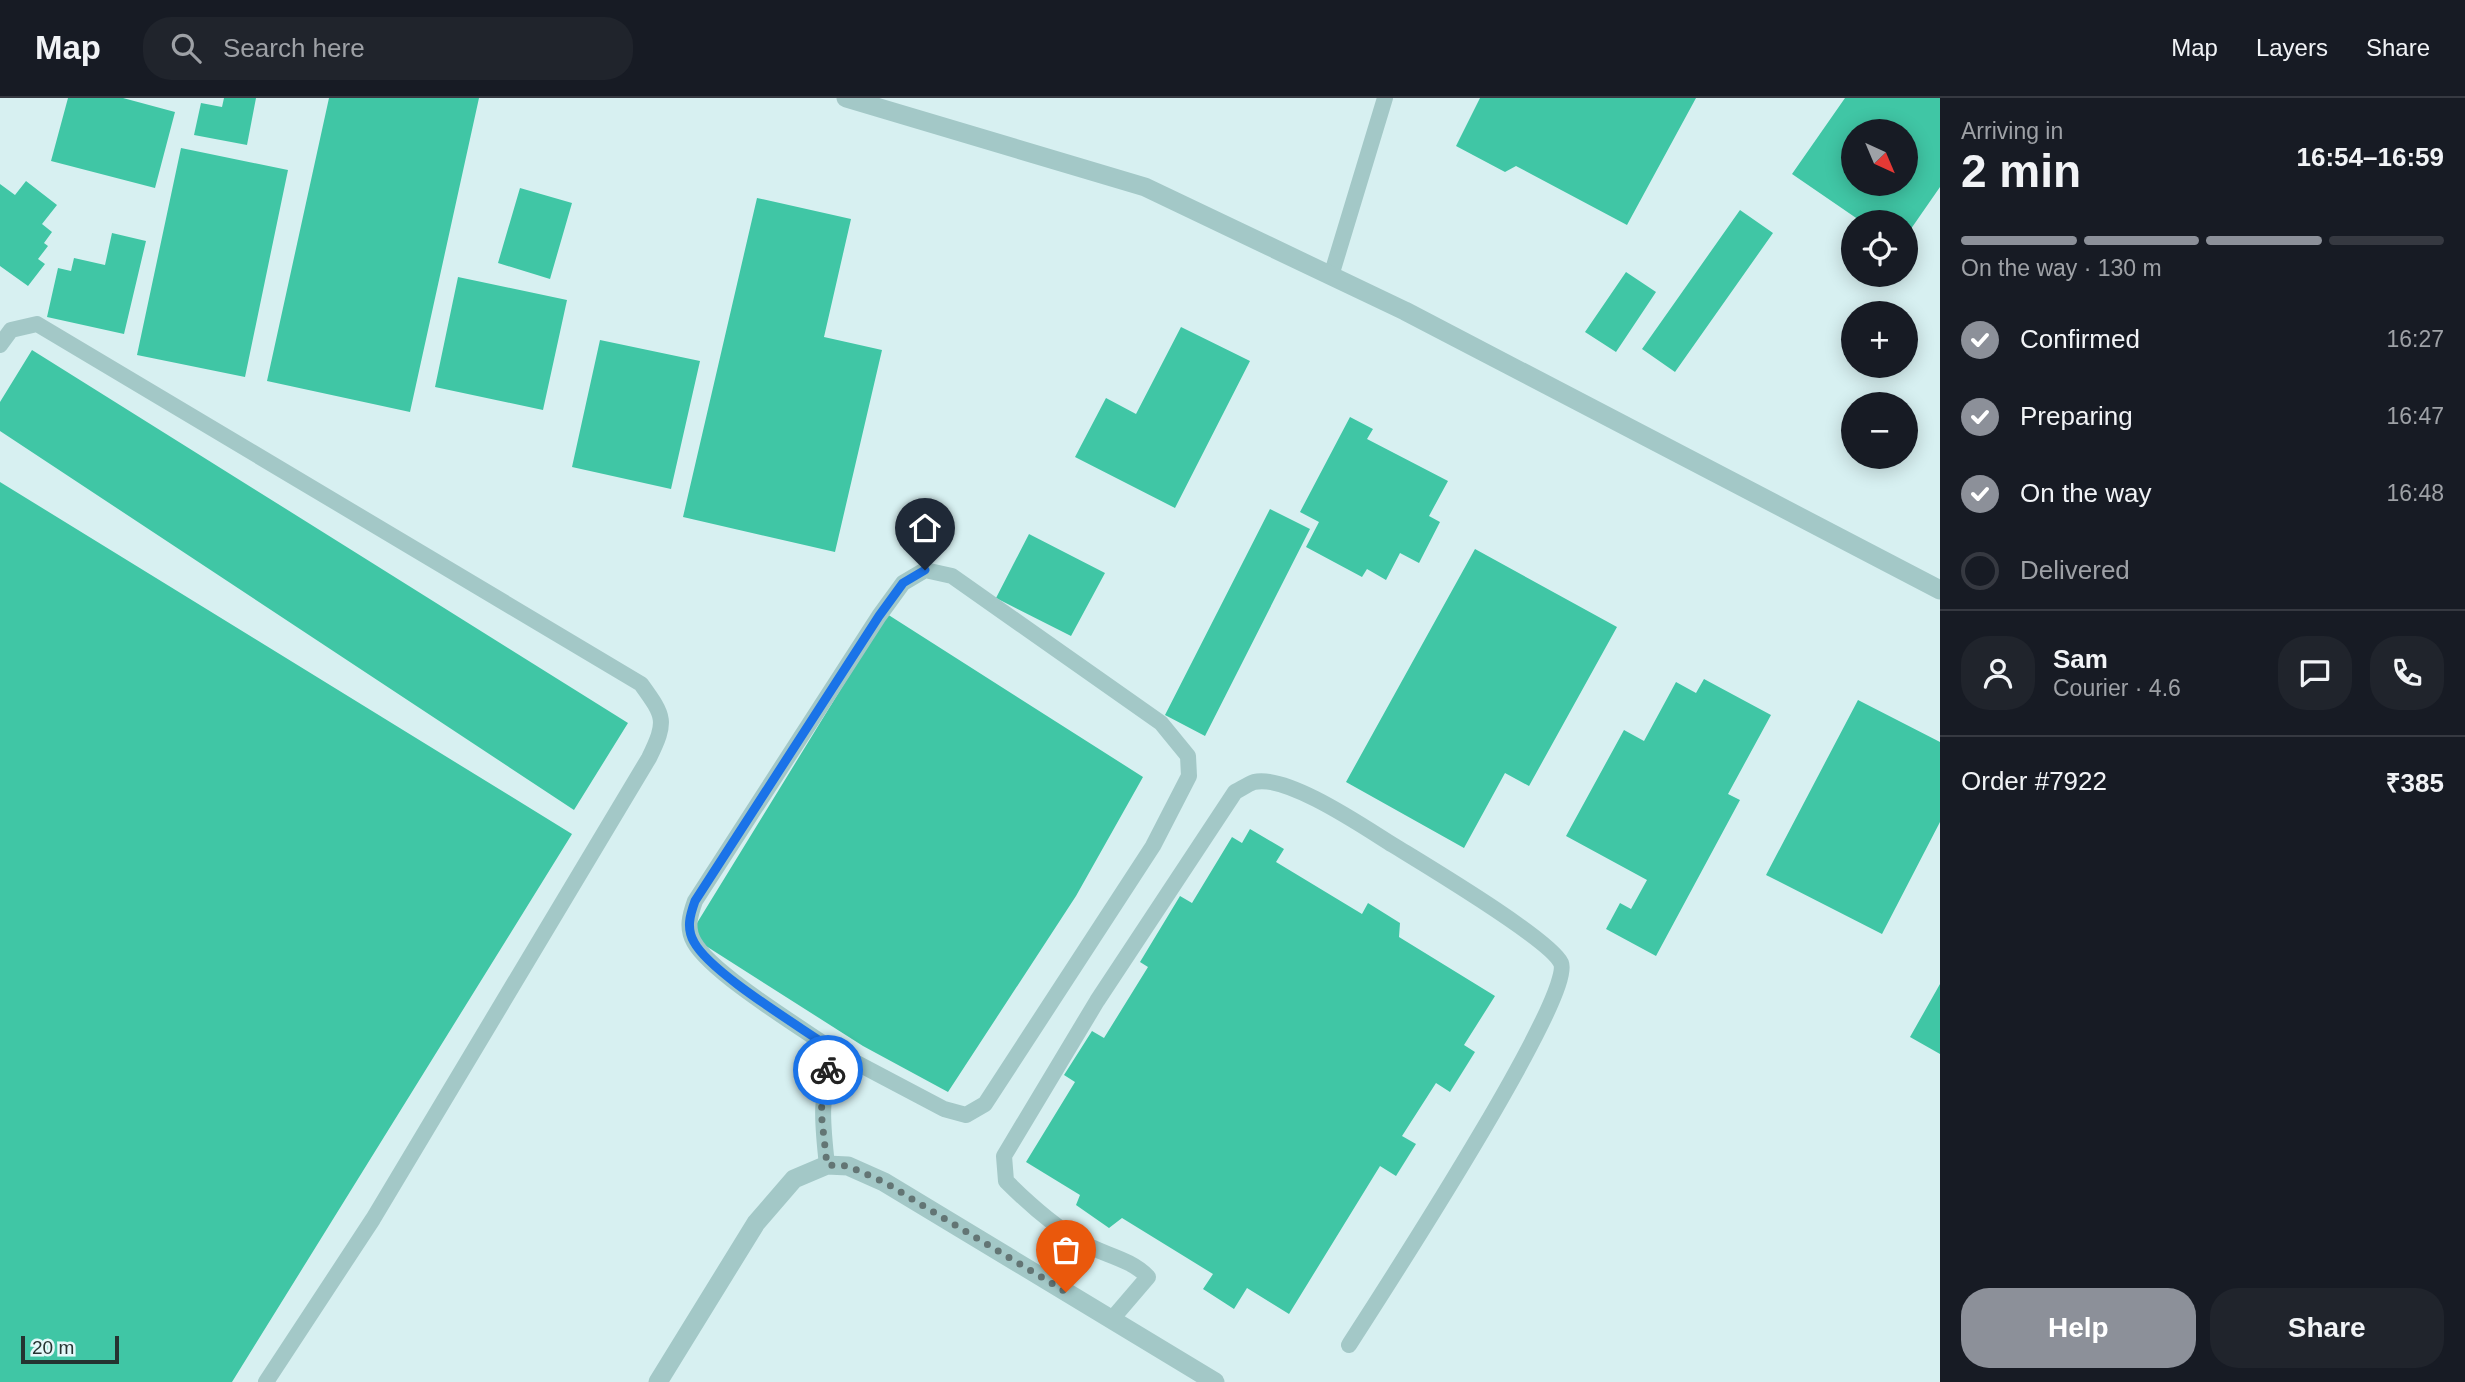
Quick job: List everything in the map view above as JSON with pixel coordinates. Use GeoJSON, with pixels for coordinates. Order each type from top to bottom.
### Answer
{"type":"FeatureCollection","features":[{"type":"Feature","properties":{"kind":"street"},"geometry":{"type":"LineString","coordinates":[[846,98],[1145,187],[1405,311],[1940,590]]}},
{"type":"Feature","properties":{"kind":"street"},"geometry":{"type":"LineString","coordinates":[[659,1382],[756,1223],[794,1179],[827,1165],[848,1166],[884,1182],[1215,1382]]}},
{"type":"Feature","properties":{"kind":"lane"},"geometry":{"type":"LineString","coordinates":[[1331,276],[1385,98]]}},
{"type":"Feature","properties":{"kind":"lane"},"geometry":{"type":"LineString","coordinates":[[0,345],[11,330],[37,324],[641,684],[658,707],[663,730],[649,758],[373,1219],[266,1382]]}},
{"type":"Feature","properties":{"kind":"lane"},"geometry":{"type":"LineString","coordinates":[[925,570],[952,576],[1161,723],[1188,756],[1189,776],[1153,846],[985,1104],[966,1115],[944,1109],[836,1052],[711,964],[694,942],[688,921],[695,901],[879,616],[903,583],[925,570]]}},
{"type":"Feature","properties":{"kind":"lane"},"geometry":{"type":"LineString","coordinates":[[1112,1319],[1148,1277],[1130,1263],[1082,1242],[1023,1198],[1006,1181],[1004,1156],[1097,1001],[1235,792],[1256,782],[1281,784],[1333,807],[1450,880],[1550,948],[1562,965],[1561,982],[1533,1045],[1349,1345]]}},
{"type":"Feature","properties":{"kind":"lane"},"geometry":{"type":"LineString","coordinates":[[827,1165],[821,1111],[826,1080],[836,1052]]}},
{"type":"Feature","properties":{"kind":"building"},"geometry":{"type":"Polygon","coordinates":[[[68,98],[123,98],[175,112],[155,188],[51,161],[68,98]]]}},
{"type":"Feature","properties":{"kind":"building"},"geometry":{"type":"Polygon","coordinates":[[[224,98],[256,98],[247,145],[194,135],[201,103],[222,107],[224,98]]]}},
{"type":"Feature","properties":{"kind":"building"},"geometry":{"type":"Polygon","coordinates":[[[329,98],[479,98],[410,412],[267,381],[329,98]]]}},
{"type":"Feature","properties":{"kind":"building"},"geometry":{"type":"Polygon","coordinates":[[[1480,98],[1696,98],[1627,225],[1516,166],[1505,172],[1456,146],[1480,98]]]}},
{"type":"Feature","properties":{"kind":"building"},"geometry":{"type":"Polygon","coordinates":[[[1845,98],[1940,98],[1940,187],[1918,219],[1918,210],[1844,210],[1792,174],[1845,98]]]}},
{"type":"Feature","properties":{"kind":"building"},"geometry":{"type":"Polygon","coordinates":[[[181,148],[288,170],[245,377],[137,355],[181,148]]]}},
{"type":"Feature","properties":{"kind":"building"},"geometry":{"type":"Polygon","coordinates":[[[26,181],[57,205],[42,224],[52,232],[44,243],[48,246],[38,259],[45,264],[28,286],[0,266],[0,184],[15,195],[26,181]]]}},
{"type":"Feature","properties":{"kind":"building"},"geometry":{"type":"Polygon","coordinates":[[[520,188],[572,203],[550,279],[498,263],[520,188]]]}},
{"type":"Feature","properties":{"kind":"building"},"geometry":{"type":"Polygon","coordinates":[[[757,198],[851,219],[824,337],[882,350],[835,552],[683,517],[757,198]]]}},
{"type":"Feature","properties":{"kind":"building"},"geometry":{"type":"Polygon","coordinates":[[[1740,210],[1773,233],[1675,372],[1642,349],[1740,210]]]}},
{"type":"Feature","properties":{"kind":"building"},"geometry":{"type":"Polygon","coordinates":[[[112,233],[146,241],[124,334],[47,317],[58,268],[71,271],[74,258],[105,265],[112,233]]]}},
{"type":"Feature","properties":{"kind":"building"},"geometry":{"type":"Polygon","coordinates":[[[1626,272],[1656,292],[1616,352],[1585,332],[1626,272]]]}},
{"type":"Feature","properties":{"kind":"building"},"geometry":{"type":"Polygon","coordinates":[[[458,277],[567,300],[543,410],[435,387],[458,277]]]}},
{"type":"Feature","properties":{"kind":"building"},"geometry":{"type":"Polygon","coordinates":[[[1181,327],[1250,361],[1175,508],[1075,457],[1106,398],[1136,414],[1181,327]]]}},
{"type":"Feature","properties":{"kind":"building"},"geometry":{"type":"Polygon","coordinates":[[[600,340],[700,361],[671,489],[572,467],[600,340]]]}},
{"type":"Feature","properties":{"kind":"building"},"geometry":{"type":"Polygon","coordinates":[[[32,350],[628,723],[574,810],[0,431],[0,402],[32,350]]]}},
{"type":"Feature","properties":{"kind":"building"},"geometry":{"type":"Polygon","coordinates":[[[1350,417],[1373,429],[1367,439],[1448,481],[1429,516],[1440,522],[1419,563],[1400,553],[1386,580],[1367,569],[1362,577],[1306,547],[1319,522],[1300,512],[1350,417]]]}},
{"type":"Feature","properties":{"kind":"building"},"geometry":{"type":"Polygon","coordinates":[[[0,482],[572,834],[232,1382],[0,1382],[0,482]]]}},
{"type":"Feature","properties":{"kind":"building"},"geometry":{"type":"Polygon","coordinates":[[[1270,509],[1310,529],[1205,736],[1165,715],[1270,509]]]}},
{"type":"Feature","properties":{"kind":"building"},"geometry":{"type":"Polygon","coordinates":[[[1029,534],[1105,573],[1071,636],[996,598],[1029,534]]]}},
{"type":"Feature","properties":{"kind":"building"},"geometry":{"type":"Polygon","coordinates":[[[1475,549],[1617,627],[1529,786],[1505,773],[1464,848],[1346,782],[1475,549]]]}},
{"type":"Feature","properties":{"kind":"building"},"geometry":{"type":"Polygon","coordinates":[[[887,614],[1143,777],[1076,896],[948,1092],[863,1046],[695,939],[697,923],[887,614]]]}},
{"type":"Feature","properties":{"kind":"building"},"geometry":{"type":"Polygon","coordinates":[[[1704,679],[1771,715],[1728,794],[1740,800],[1656,956],[1606,929],[1620,903],[1631,909],[1647,880],[1566,836],[1624,730],[1644,741],[1676,682],[1696,693],[1704,679]]]}},
{"type":"Feature","properties":{"kind":"building"},"geometry":{"type":"Polygon","coordinates":[[[1858,700],[1940,742],[1940,822],[1882,934],[1766,875],[1858,700]]]}},
{"type":"Feature","properties":{"kind":"building"},"geometry":{"type":"Polygon","coordinates":[[[1250,829],[1284,849],[1276,862],[1362,914],[1368,903],[1400,923],[1399,937],[1495,996],[1464,1045],[1475,1052],[1450,1092],[1436,1083],[1402,1136],[1416,1144],[1396,1176],[1380,1166],[1289,1314],[1247,1288],[1234,1309],[1203,1289],[1213,1274],[1122,1218],[1109,1228],[1076,1205],[1080,1195],[1026,1162],[1075,1082],[1064,1075],[1092,1031],[1104,1038],[1148,967],[1140,962],[1180,896],[1192,903],[1232,837],[1242,843],[1250,829]]]}},
{"type":"Feature","properties":{"kind":"building"},"geometry":{"type":"Polygon","coordinates":[[[1940,984],[1940,1054],[1910,1037],[1940,984]]]}},
{"type":"Feature","properties":{"kind":"way so far"},"geometry":{"type":"LineString","coordinates":[[828,1070],[821,1111],[827,1165],[848,1166],[884,1182],[1066,1292]]}},
{"type":"Feature","properties":{"kind":"route"},"geometry":{"type":"LineString","coordinates":[[828,1070],[836,1052],[711,964],[694,942],[688,921],[695,901],[879,616],[903,583],[925,570]]}}]}
